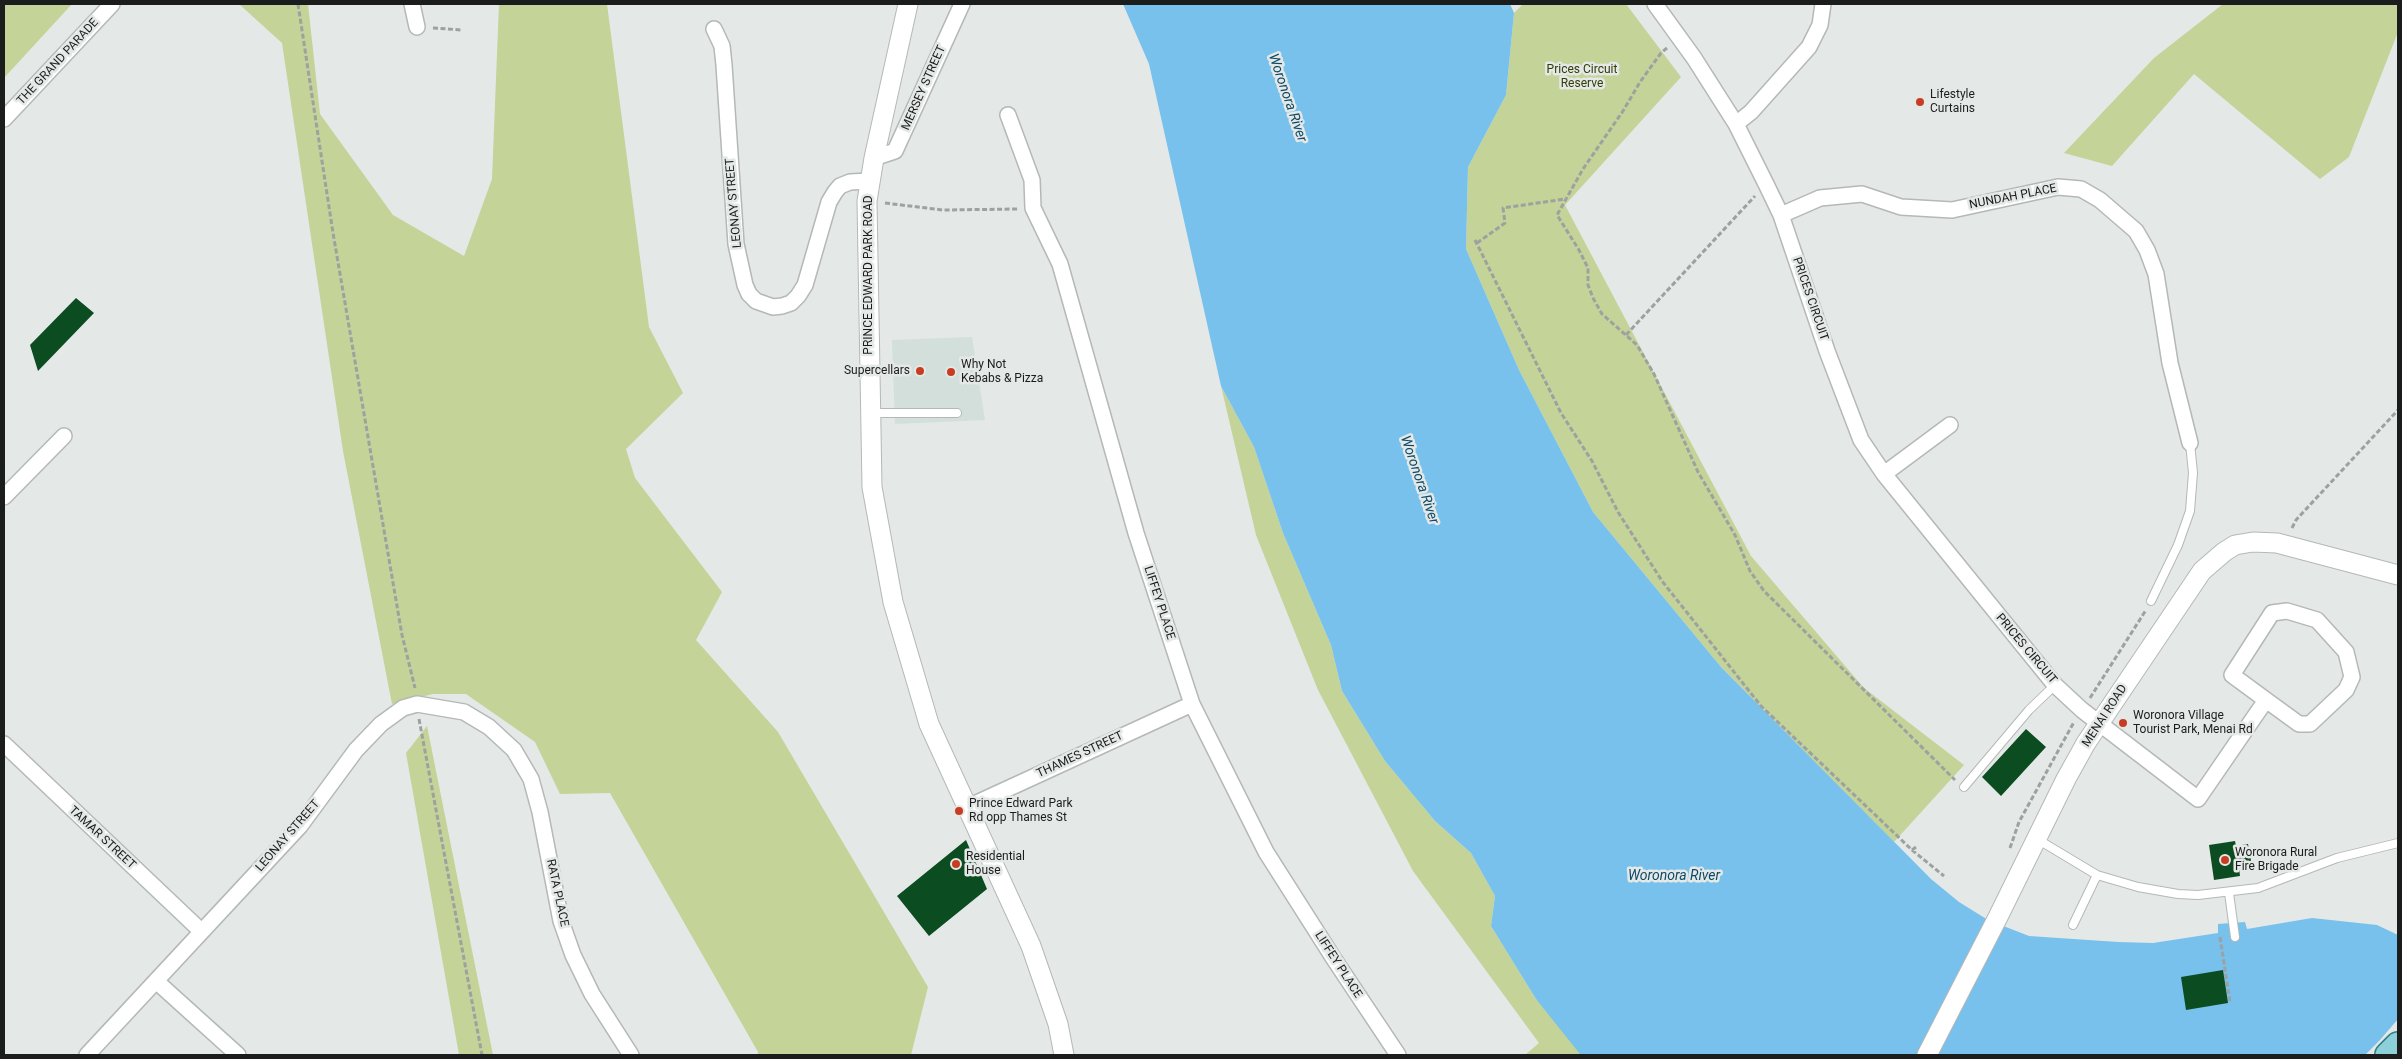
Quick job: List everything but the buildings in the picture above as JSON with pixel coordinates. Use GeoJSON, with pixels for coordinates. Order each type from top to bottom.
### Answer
{"type":"FeatureCollection","features":[{"type":"Feature","properties":{"kind":"main road"},"geometry":{"type":"LineString","coordinates":[[2388,1055],[2398,1045]]}},
{"type":"Feature","properties":{"kind":"street","name":"THE GRAND PARADE"},"geometry":{"type":"LineString","coordinates":[[4,119],[112,4]]}},
{"type":"Feature","properties":{"kind":"street"},"geometry":{"type":"LineString","coordinates":[[412,4],[418,26]]}},
{"type":"Feature","properties":{"kind":"street","name":"PRINCE EDWARD PARK ROAD"},"geometry":{"type":"LineString","coordinates":[[908,4],[869,181],[867,200],[872,487],[893,602],[929,724],[1031,946],[1058,1024],[1064,1055]]}},
{"type":"Feature","properties":{"kind":"street","name":"MERSEY STREET"},"geometry":{"type":"LineString","coordinates":[[874,158],[896,150],[962,4]]}},
{"type":"Feature","properties":{"kind":"street","name":"PRICES CIRCUIT"},"geometry":{"type":"LineString","coordinates":[[1655,4],[1736,124],[1781,215],[1827,351],[1861,440],[1884,474],[2055,685],[2100,723],[2198,798],[2266,700]]}},
{"type":"Feature","properties":{"kind":"street"},"geometry":{"type":"LineString","coordinates":[[1736,124],[1750,112],[1809,47],[1820,25],[1823,4]]}},
{"type":"Feature","properties":{"kind":"street","name":"LEONAY STREET"},"geometry":{"type":"LineString","coordinates":[[714,29],[719,36],[722,46],[736,244],[748,294],[756,301],[773,307],[791,303],[805,285],[829,202],[835,192],[840,186],[850,182],[869,181]]}},
{"type":"Feature","properties":{"kind":"street","name":"LIFFEY PLACE"},"geometry":{"type":"LineString","coordinates":[[1008,115],[1032,180],[1034,208],[1060,264],[1136,533],[1192,704],[1266,852],[1398,1055]]}},
{"type":"Feature","properties":{"kind":"street","name":"NUNDAH PLACE"},"geometry":{"type":"LineString","coordinates":[[1781,215],[1820,198],[1862,194],[1901,207],[1952,210],[2058,187],[2081,189],[2100,200],[2136,231],[2147,250],[2156,274],[2170,363],[2190,443]]}},
{"type":"Feature","properties":{"kind":"street"},"geometry":{"type":"LineString","coordinates":[[1884,474],[1950,425]]}},
{"type":"Feature","properties":{"kind":"street"},"geometry":{"type":"LineString","coordinates":[[4,497],[64,436]]}},
{"type":"Feature","properties":{"kind":"street","name":"MENAI ROAD"},"geometry":{"type":"LineString","coordinates":[[1927,1055],[2066,779],[2100,723],[2202,571],[2234,546],[2253,542],[2284,545],[2398,575]]}},
{"type":"Feature","properties":{"kind":"street"},"geometry":{"type":"LineString","coordinates":[[2287,611],[2317,620],[2346,652],[2352,677],[2346,690],[2310,724],[2299,724],[2266,700],[2232,675],[2272,613],[2287,611]]}},
{"type":"Feature","properties":{"kind":"street","name":"LEONAY STREET"},"geometry":{"type":"LineString","coordinates":[[87,1055],[300,826],[356,750],[381,724],[403,708],[417,704],[464,712],[489,727],[514,750]]}},
{"type":"Feature","properties":{"kind":"street","name":"THAMES STREET"},"geometry":{"type":"LineString","coordinates":[[968,806],[1192,704]]}},
{"type":"Feature","properties":{"kind":"street","name":"TAMAR STREET"},"geometry":{"type":"LineString","coordinates":[[4,744],[201,931]]}},
{"type":"Feature","properties":{"kind":"street","name":"RATA PLACE"},"geometry":{"type":"LineString","coordinates":[[514,750],[531,779],[540,812],[561,921],[573,955],[592,994],[631,1055]]}},
{"type":"Feature","properties":{"kind":"street"},"geometry":{"type":"LineString","coordinates":[[156,981],[238,1055]]}},
{"type":"Feature","properties":{"kind":"lane"},"geometry":{"type":"LineString","coordinates":[[871,413],[958,413]]}},
{"type":"Feature","properties":{"kind":"lane"},"geometry":{"type":"LineString","coordinates":[[2151,601],[2178,545],[2190,511],[2193,473],[2190,443]]}},
{"type":"Feature","properties":{"kind":"lane"},"geometry":{"type":"LineString","coordinates":[[1964,787],[2029,710],[2055,685]]}},
{"type":"Feature","properties":{"kind":"lane"},"geometry":{"type":"LineString","coordinates":[[2037,839],[2097,875],[2138,887],[2178,894],[2229,893],[2258,888],[2338,858],[2398,843]]}},
{"type":"Feature","properties":{"kind":"lane"},"geometry":{"type":"LineString","coordinates":[[2073,925],[2097,875]]}},
{"type":"Feature","properties":{"kind":"lane"},"geometry":{"type":"LineString","coordinates":[[2229,893],[2235,937]]}},
{"type":"Feature","properties":{"kind":"path"},"geometry":{"type":"LineString","coordinates":[[298,4],[334,233],[402,635],[416,692]]}},
{"type":"Feature","properties":{"kind":"path"},"geometry":{"type":"LineString","coordinates":[[418,26],[462,30]]}},
{"type":"Feature","properties":{"kind":"path"},"geometry":{"type":"LineString","coordinates":[[1679,38],[1661,52],[1640,82],[1565,199],[1558,215],[1588,268],[1588,285],[1593,298],[1602,314],[1637,345],[1654,374],[1698,472],[1735,535],[1750,571],[1764,591],[1944,771],[1964,787]]}},
{"type":"Feature","properties":{"kind":"path"},"geometry":{"type":"LineString","coordinates":[[1626,335],[1766,184]]}},
{"type":"Feature","properties":{"kind":"path"},"geometry":{"type":"LineString","coordinates":[[1565,199],[1503,208],[1506,223],[1478,244],[1476,240],[1561,413],[1592,461],[1618,512],[1662,581],[1760,706],[1912,850],[1944,876]]}},
{"type":"Feature","properties":{"kind":"path"},"geometry":{"type":"LineString","coordinates":[[867,200],[943,210],[1034,208]]}},
{"type":"Feature","properties":{"kind":"path"},"geometry":{"type":"LineString","coordinates":[[2284,545],[2296,520],[2398,410]]}},
{"type":"Feature","properties":{"kind":"path"},"geometry":{"type":"LineString","coordinates":[[422,737],[482,1055]]}},
{"type":"Feature","properties":{"kind":"path"},"geometry":{"type":"LineString","coordinates":[[1912,850],[1916,847]]}},
{"type":"Feature","properties":{"kind":"path"},"geometry":{"type":"LineString","coordinates":[[2220,937],[2230,1002]]}},
{"type":"Feature","properties":{"kind":"shaded area"},"geometry":{"type":"Polygon","coordinates":[[[972,337],[985,420],[895,424],[892,340],[972,337]]]}},
{"type":"Feature","properties":{"kind":"green space"},"geometry":{"type":"Polygon","coordinates":[[[4,4],[72,4],[4,78],[4,4]]]}},
{"type":"Feature","properties":{"kind":"green space"},"geometry":{"type":"Polygon","coordinates":[[[239,4],[308,4],[320,114],[393,215],[464,256],[492,179],[499,4],[607,4],[649,327],[683,393],[626,449],[635,478],[722,592],[696,640],[778,732],[928,987],[911,1055],[758,1055],[610,793],[560,794],[535,742],[466,694],[433,694],[392,704],[343,451],[282,43],[239,4]]]}},
{"type":"Feature","properties":{"kind":"green space","name":"Prices Circuit Reserve"},"geometry":{"type":"Polygon","coordinates":[[[1523,4],[1626,4],[1681,77],[1565,205],[1751,556],[1864,688],[1964,765],[1894,842],[1721,667],[1593,512],[1519,370],[1466,249],[1468,167],[1506,95],[1514,13],[1523,4]]]}},
{"type":"Feature","properties":{"kind":"green space"},"geometry":{"type":"Polygon","coordinates":[[[2223,4],[2398,4],[2398,32],[2349,157],[2320,179],[2194,74],[2112,166],[2064,153],[2154,58],[2223,4]]]}},
{"type":"Feature","properties":{"kind":"green space"},"geometry":{"type":"Polygon","coordinates":[[[1221,386],[1254,447],[1283,533],[1331,645],[1342,691],[1385,761],[1435,821],[1471,853],[1495,896],[1491,926],[1536,999],[1584,1055],[1525,1055],[1539,1043],[1413,871],[1318,690],[1256,535],[1221,386]]]}},
{"type":"Feature","properties":{"kind":"green space"},"geometry":{"type":"Polygon","coordinates":[[[427,726],[493,1055],[459,1055],[406,753],[427,726]]]}},
{"type":"Feature","properties":{"kind":"water","name":"Woronora River"},"geometry":{"type":"Polygon","coordinates":[[[1123,4],[1510,4],[1514,13],[1506,95],[1468,167],[1466,249],[1519,370],[1593,512],[1721,667],[1931,879],[1959,902],[1988,920],[2029,936],[2118,942],[2153,943],[2218,933],[2218,924],[2245,922],[2247,929],[2312,918],[2377,925],[2398,935],[2398,1055],[1580,1054],[1536,999],[1491,926],[1495,896],[1471,853],[1435,821],[1385,761],[1342,691],[1331,645],[1283,533],[1254,447],[1221,386],[1149,64],[1123,4]]]}},
{"type":"Feature","properties":{"kind":"pier"},"geometry":{"type":"Polygon","coordinates":[[[2398,1019],[2398,1055],[2365,1055],[2380,1040],[2398,1019]]]}},
{"type":"Feature","properties":{"kind":"place","name":"Lifestyle Curtains"},"geometry":{"type":"Point","coordinates":[1920,102]}},
{"type":"Feature","properties":{"kind":"place","name":"Supercellars"},"geometry":{"type":"Point","coordinates":[920,371]}},
{"type":"Feature","properties":{"kind":"place","name":"Why Not Kebabs & Pizza"},"geometry":{"type":"Point","coordinates":[951,372]}},
{"type":"Feature","properties":{"kind":"place","name":"Woronora Village Tourist Park, Menai Rd"},"geometry":{"type":"Point","coordinates":[2123,723]}},
{"type":"Feature","properties":{"kind":"place","name":"Prince Edward Park Rd opp Thames St"},"geometry":{"type":"Point","coordinates":[959,811]}},
{"type":"Feature","properties":{"kind":"place","name":"Woronora Rural Fire Brigade"},"geometry":{"type":"Point","coordinates":[2225,860]}},
{"type":"Feature","properties":{"kind":"place","name":"Residential House"},"geometry":{"type":"Point","coordinates":[956,864]}}]}
